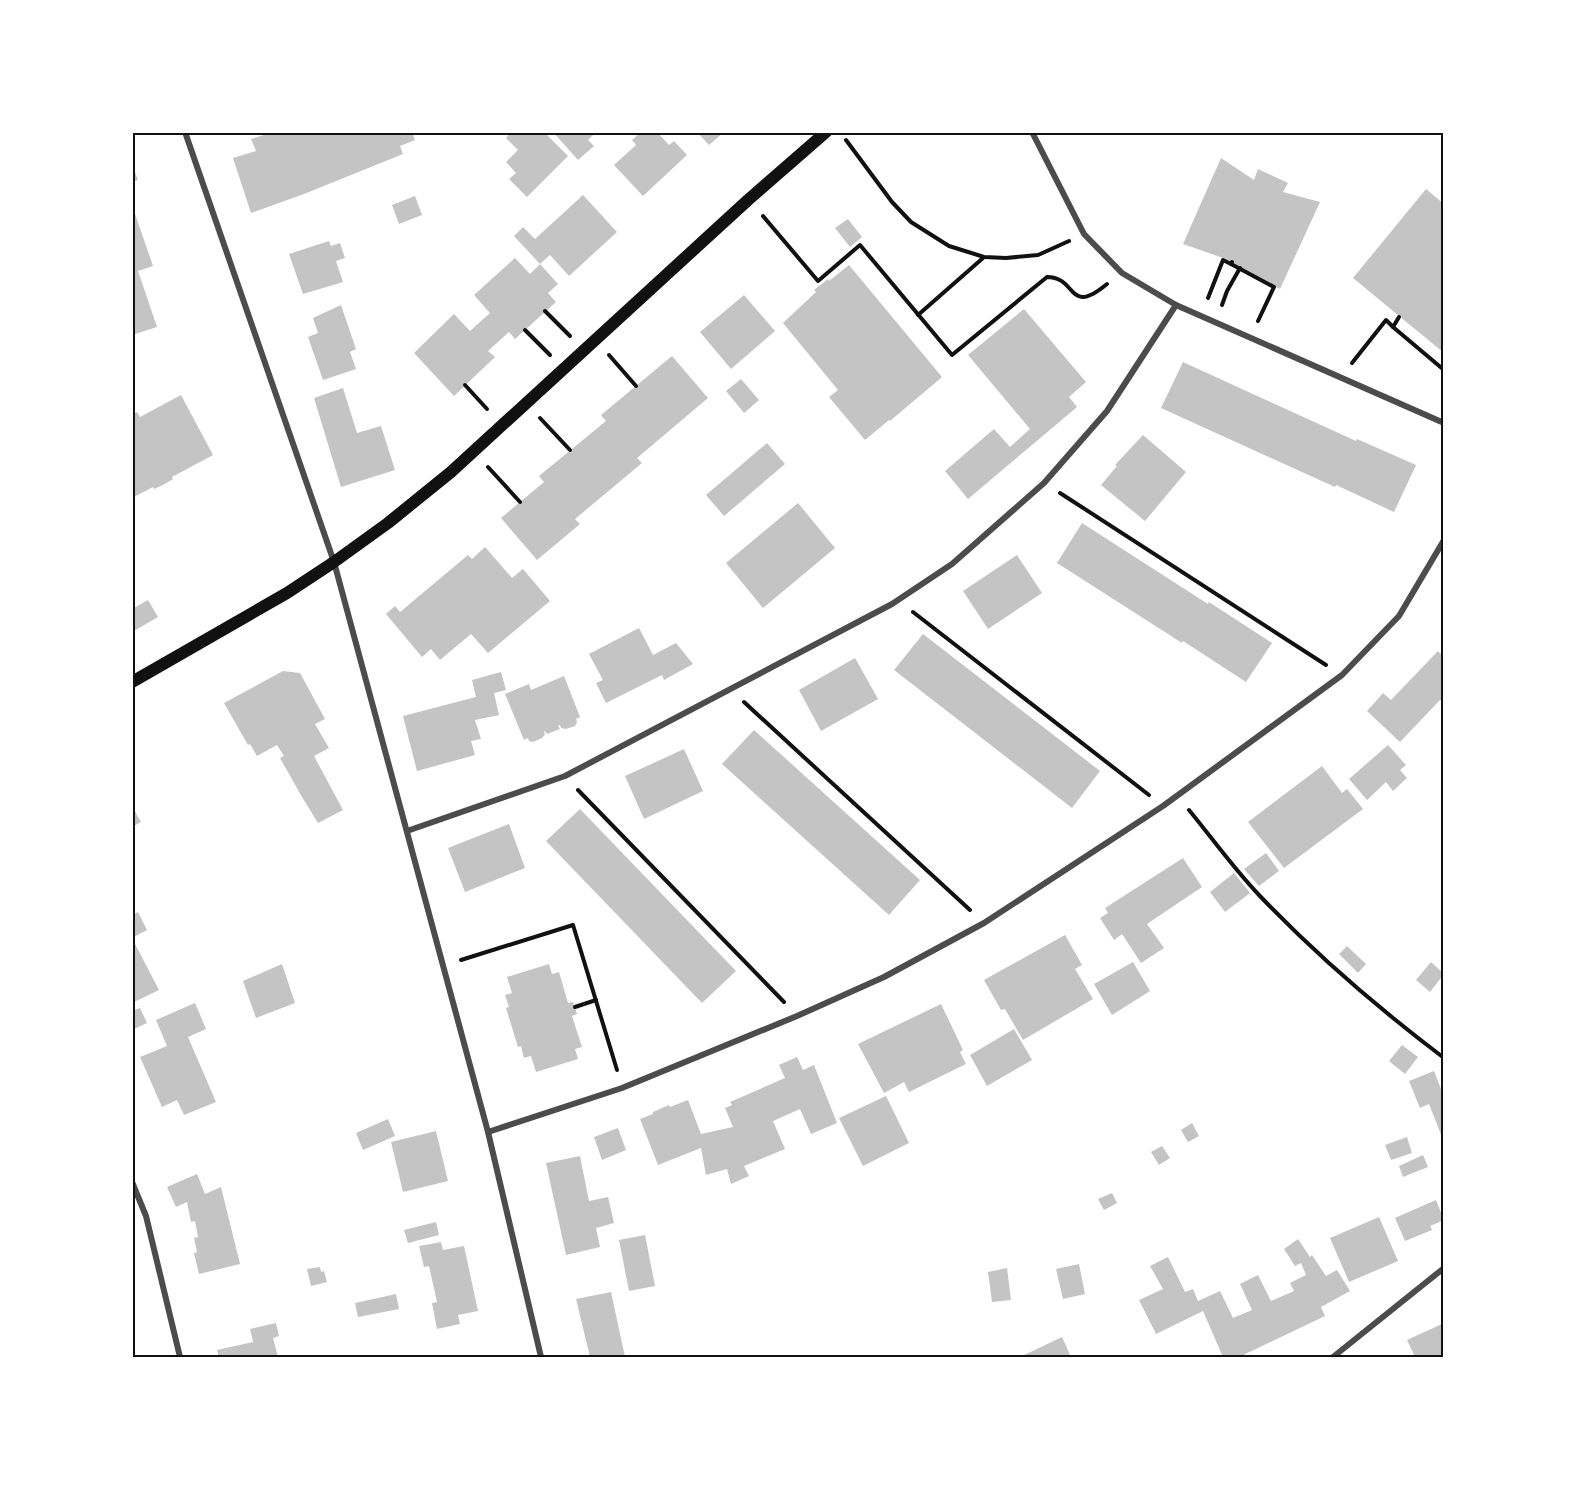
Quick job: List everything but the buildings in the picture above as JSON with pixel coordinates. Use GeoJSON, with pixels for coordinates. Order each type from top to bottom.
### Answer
{"type":"FeatureCollection","features":[{"type":"Feature","properties":{"kind":"main road"},"geometry":{"type":"LineString","coordinates":[[132,682],[287,593],[388,523],[451,472],[748,200],[826,132]]}},
{"type":"Feature","properties":{"kind":"street"},"geometry":{"type":"LineString","coordinates":[[185,132],[334,562],[488,1132],[541,1357]]}},
{"type":"Feature","properties":{"kind":"street"},"geometry":{"type":"LineString","coordinates":[[1032,132],[1084,234],[1122,273],[1176,305],[1444,423]]}},
{"type":"Feature","properties":{"kind":"street"},"geometry":{"type":"LineString","coordinates":[[407,831],[565,776],[898,600],[952,564],[1044,483],[1107,411],[1176,305]]}},
{"type":"Feature","properties":{"kind":"street"},"geometry":{"type":"LineString","coordinates":[[488,1132],[622,1088],[797,1016],[884,977],[984,923],[1163,806],[1342,675],[1399,615],[1444,540]]}},
{"type":"Feature","properties":{"kind":"street"},"geometry":{"type":"LineString","coordinates":[[132,1182],[146,1216],[180,1357]]}},
{"type":"Feature","properties":{"kind":"street"},"geometry":{"type":"LineString","coordinates":[[1333,1357],[1444,1268]]}},
{"type":"Feature","properties":{"kind":"path"},"geometry":{"type":"LineString","coordinates":[[840,132],[892,202],[911,222],[949,246],[984,257],[1006,258],[1038,255],[1084,234]]}},
{"type":"Feature","properties":{"kind":"path"},"geometry":{"type":"LineString","coordinates":[[748,200],[819,283],[860,245],[952,355],[1047,277],[1055,277],[1062,281],[1075,296],[1081,297],[1091,296],[1122,273]]}},
{"type":"Feature","properties":{"kind":"path"},"geometry":{"type":"LineString","coordinates":[[918,315],[984,257]]}},
{"type":"Feature","properties":{"kind":"path"},"geometry":{"type":"LineString","coordinates":[[1214,285],[1223,260],[1274,287],[1250,338]]}},
{"type":"Feature","properties":{"kind":"path"},"geometry":{"type":"LineString","coordinates":[[1227,291],[1240,268]]}},
{"type":"Feature","properties":{"kind":"path"},"geometry":{"type":"LineString","coordinates":[[545,311],[584,350]]}},
{"type":"Feature","properties":{"kind":"path"},"geometry":{"type":"LineString","coordinates":[[1393,327],[1400,317]]}},
{"type":"Feature","properties":{"kind":"path"},"geometry":{"type":"LineString","coordinates":[[1340,377],[1386,320],[1444,370]]}},
{"type":"Feature","properties":{"kind":"path"},"geometry":{"type":"LineString","coordinates":[[525,330],[563,369]]}},
{"type":"Feature","properties":{"kind":"path"},"geometry":{"type":"LineString","coordinates":[[595,340],[636,386]]}},
{"type":"Feature","properties":{"kind":"path"},"geometry":{"type":"LineString","coordinates":[[465,386],[502,426]]}},
{"type":"Feature","properties":{"kind":"path"},"geometry":{"type":"LineString","coordinates":[[526,403],[570,450]]}},
{"type":"Feature","properties":{"kind":"path"},"geometry":{"type":"LineString","coordinates":[[474,451],[520,502]]}},
{"type":"Feature","properties":{"kind":"path"},"geometry":{"type":"LineString","coordinates":[[1044,483],[1342,675]]}},
{"type":"Feature","properties":{"kind":"path"},"geometry":{"type":"LineString","coordinates":[[898,600],[1163,806]]}},
{"type":"Feature","properties":{"kind":"path"},"geometry":{"type":"LineString","coordinates":[[731,689],[984,923]]}},
{"type":"Feature","properties":{"kind":"path"},"geometry":{"type":"LineString","coordinates":[[565,776],[797,1016]]}},
{"type":"Feature","properties":{"kind":"path"},"geometry":{"type":"LineString","coordinates":[[1177,796],[1257,894],[1320,957],[1385,1013],[1444,1058]]}},
{"type":"Feature","properties":{"kind":"path"},"geometry":{"type":"LineString","coordinates":[[444,965],[573,925],[622,1088]]}},
{"type":"Feature","properties":{"kind":"path"},"geometry":{"type":"LineString","coordinates":[[575,1007],[596,1000]]}}]}
